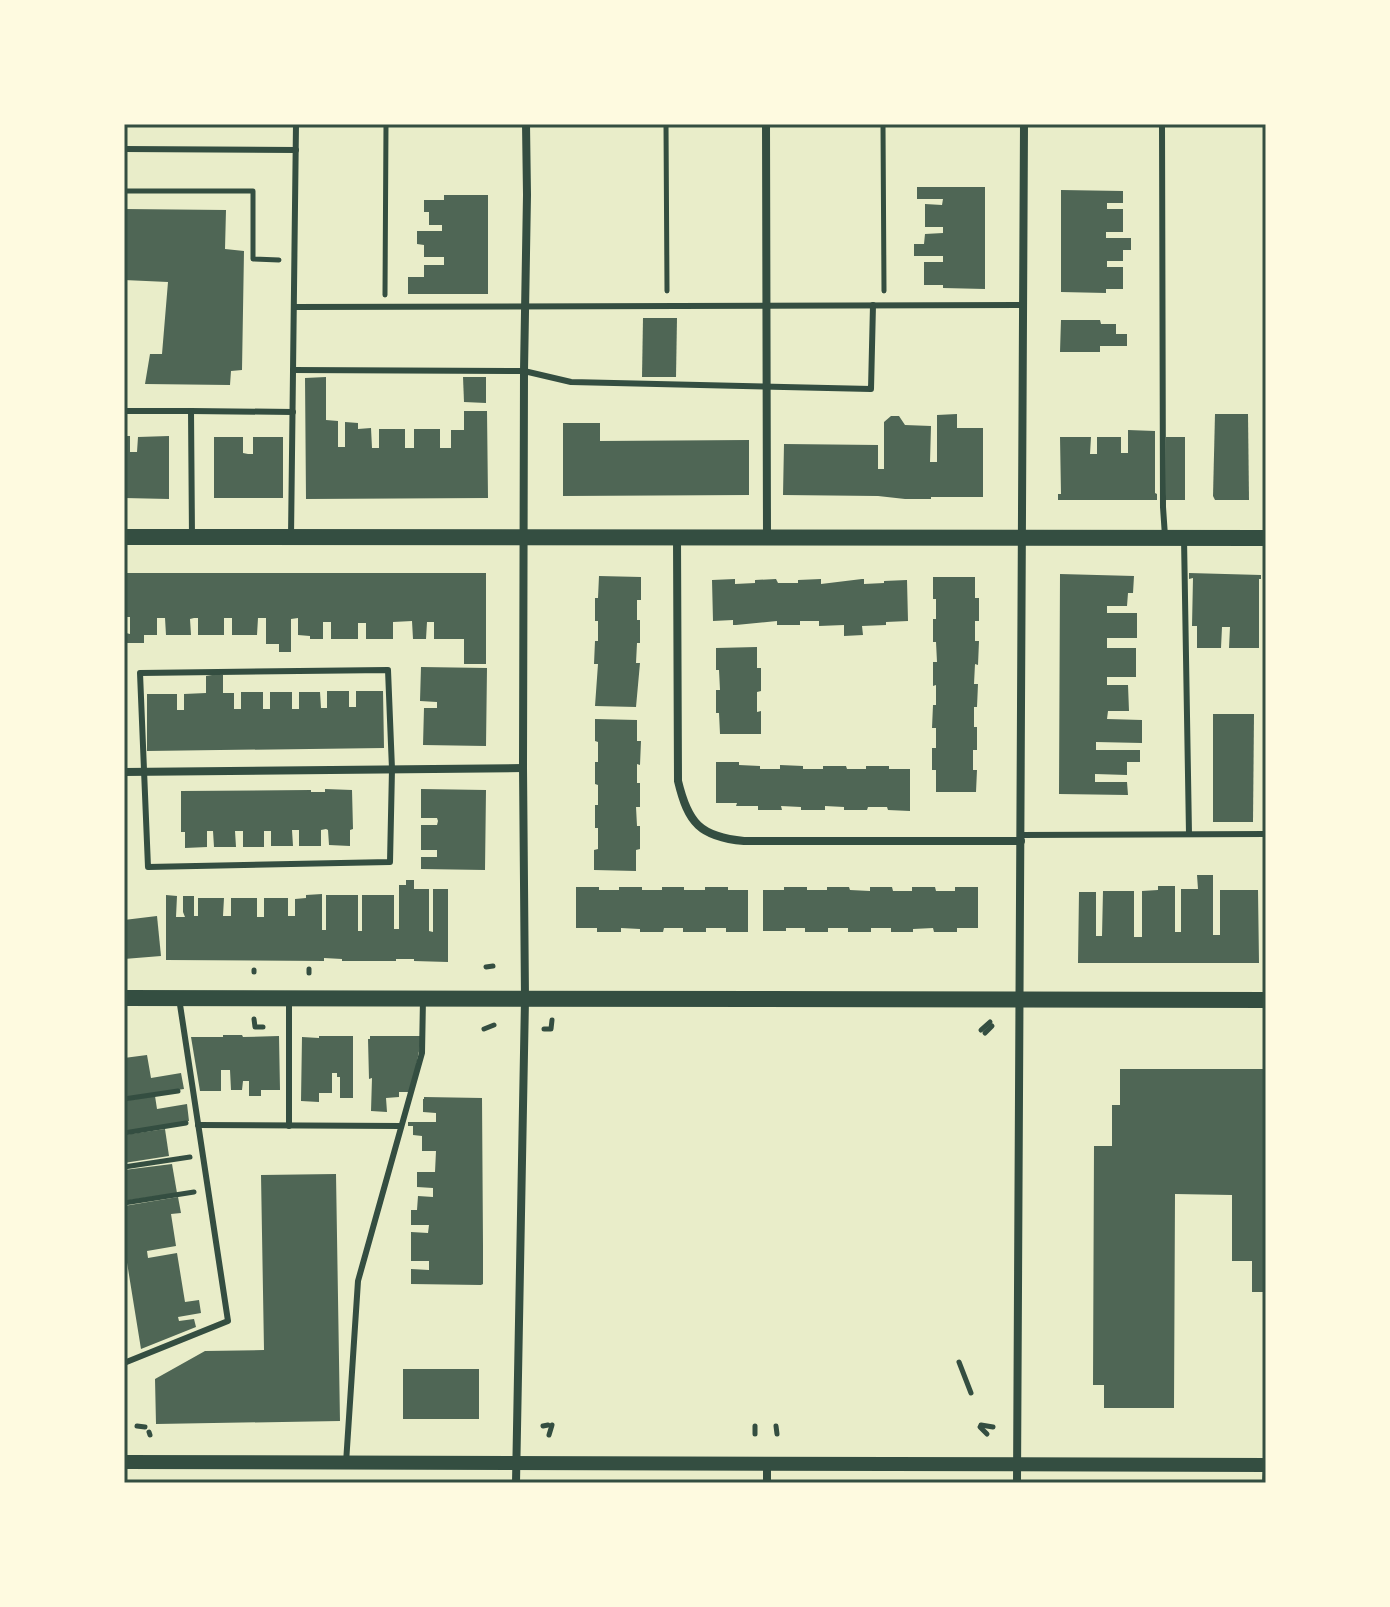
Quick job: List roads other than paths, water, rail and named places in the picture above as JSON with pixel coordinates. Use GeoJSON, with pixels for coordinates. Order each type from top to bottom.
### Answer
{"type":"FeatureCollection","features":[{"type":"Feature","properties":{"kind":"main road"},"geometry":{"type":"LineString","coordinates":[[124,537],[1266,538]]}},
{"type":"Feature","properties":{"kind":"main road"},"geometry":{"type":"LineString","coordinates":[[124,998],[1266,1000]]}},
{"type":"Feature","properties":{"kind":"street"},"geometry":{"type":"LineString","coordinates":[[516,1483],[525,999],[526,124]]}},
{"type":"Feature","properties":{"kind":"street"},"geometry":{"type":"LineString","coordinates":[[766,124],[767,537]]}},
{"type":"Feature","properties":{"kind":"street"},"geometry":{"type":"LineString","coordinates":[[1017,1483],[1024,124]]}},
{"type":"Feature","properties":{"kind":"street"},"geometry":{"type":"LineString","coordinates":[[677,537],[678,781],[683,803],[693,819],[708,833],[723,839],[744,841],[1021,838]]}},
{"type":"Feature","properties":{"kind":"street"},"geometry":{"type":"LineString","coordinates":[[124,772],[523,768]]}},
{"type":"Feature","properties":{"kind":"street"},"geometry":{"type":"LineString","coordinates":[[124,1462],[1266,1465]]}},
{"type":"Feature","properties":{"kind":"street"},"geometry":{"type":"LineString","coordinates":[[767,1463],[767,1483]]}},
{"type":"Feature","properties":{"kind":"lane"},"geometry":{"type":"LineString","coordinates":[[291,537],[296,124]]}},
{"type":"Feature","properties":{"kind":"lane"},"geometry":{"type":"LineString","coordinates":[[1162,124],[1165,537]]}},
{"type":"Feature","properties":{"kind":"lane"},"geometry":{"type":"LineString","coordinates":[[124,149],[296,150]]}},
{"type":"Feature","properties":{"kind":"lane"},"geometry":{"type":"LineString","coordinates":[[293,370],[524,371],[571,382],[871,389],[873,305]]}},
{"type":"Feature","properties":{"kind":"lane"},"geometry":{"type":"LineString","coordinates":[[295,307],[1023,305]]}},
{"type":"Feature","properties":{"kind":"lane"},"geometry":{"type":"LineString","coordinates":[[124,411],[293,412]]}},
{"type":"Feature","properties":{"kind":"lane"},"geometry":{"type":"LineString","coordinates":[[191,411],[192,537]]}},
{"type":"Feature","properties":{"kind":"lane"},"geometry":{"type":"LineString","coordinates":[[1184,538],[1189,834]]}},
{"type":"Feature","properties":{"kind":"lane"},"geometry":{"type":"LineString","coordinates":[[388,670],[392,769],[390,862],[148,867],[144,772],[140,673],[388,670]]}},
{"type":"Feature","properties":{"kind":"lane"},"geometry":{"type":"LineString","coordinates":[[1021,838],[1266,834]]}},
{"type":"Feature","properties":{"kind":"lane"},"geometry":{"type":"LineString","coordinates":[[124,1363],[228,1321],[179,998]]}},
{"type":"Feature","properties":{"kind":"lane"},"geometry":{"type":"LineString","coordinates":[[289,998],[289,1126]]}},
{"type":"Feature","properties":{"kind":"lane"},"geometry":{"type":"LineString","coordinates":[[346,1463],[358,1281],[422,1053],[424,998]]}},
{"type":"Feature","properties":{"kind":"lane"},"geometry":{"type":"LineString","coordinates":[[198,1123],[401,1126]]}},
{"type":"Feature","properties":{"kind":"lane"},"geometry":{"type":"LineString","coordinates":[[1265,1483],[1266,1465]]}}]}
